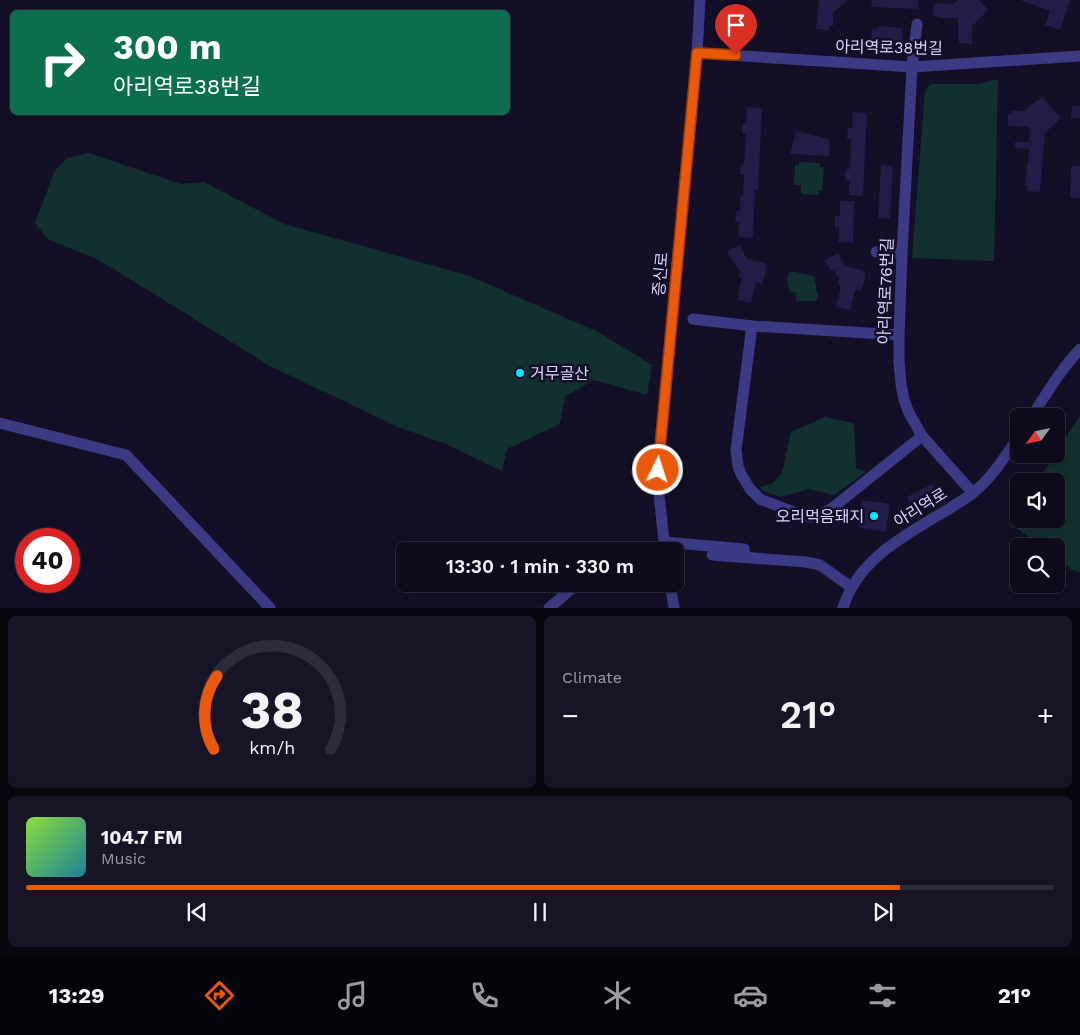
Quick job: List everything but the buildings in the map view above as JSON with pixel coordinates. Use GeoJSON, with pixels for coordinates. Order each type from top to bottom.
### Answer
{"type":"FeatureCollection","features":[{"type":"Feature","properties":{"kind":"street","name":"증신로"},"geometry":{"type":"LineString","coordinates":[[664,542],[658,484],[659,456],[697,53],[700,0]]}},
{"type":"Feature","properties":{"kind":"street","name":"아리역로76번길"},"geometry":{"type":"LineString","coordinates":[[917,24],[912,67],[902,252],[899,362],[904,400],[912,419],[922,436],[973,493]]}},
{"type":"Feature","properties":{"kind":"street","name":"아리역로38번길"},"geometry":{"type":"LineString","coordinates":[[697,53],[912,67],[1080,56]]}},
{"type":"Feature","properties":{"kind":"street"},"geometry":{"type":"LineString","coordinates":[[876,252],[902,252]]}},
{"type":"Feature","properties":{"kind":"street"},"geometry":{"type":"LineString","coordinates":[[693,319],[752,326],[899,335]]}},
{"type":"Feature","properties":{"kind":"street"},"geometry":{"type":"LineString","coordinates":[[752,326],[736,450],[741,474],[750,490],[760,499],[804,516],[817,516],[831,508],[922,436]]}},
{"type":"Feature","properties":{"kind":"street"},"geometry":{"type":"LineString","coordinates":[[1037,408],[1061,372],[1080,349]]}},
{"type":"Feature","properties":{"kind":"street"},"geometry":{"type":"LineString","coordinates":[[0,423],[126,455],[270,608]]}},
{"type":"Feature","properties":{"kind":"street","name":"아리역로"},"geometry":{"type":"LineString","coordinates":[[843,608],[851,587],[862,571],[876,557],[891,545],[973,493],[994,472],[1010,449]]}},
{"type":"Feature","properties":{"kind":"street"},"geometry":{"type":"LineString","coordinates":[[684,547],[744,549],[745,557]]}},
{"type":"Feature","properties":{"kind":"street"},"geometry":{"type":"LineString","coordinates":[[712,555],[806,562],[820,565],[851,587]]}},
{"type":"Feature","properties":{"kind":"street"},"geometry":{"type":"LineString","coordinates":[[549,608],[568,592]]}},
{"type":"Feature","properties":{"kind":"street"},"geometry":{"type":"LineString","coordinates":[[671,592],[674,608]]}},
{"type":"Feature","properties":{"kind":"green space"},"geometry":{"type":"Polygon","coordinates":[[[998,79],[994,261],[912,258],[925,90],[931,84],[978,84],[998,79]]]}},
{"type":"Feature","properties":{"kind":"green space"},"geometry":{"type":"Polygon","coordinates":[[[89,153],[181,184],[204,182],[284,224],[470,276],[598,332],[652,365],[647,395],[594,380],[565,396],[560,424],[507,449],[502,471],[446,444],[398,427],[270,366],[99,260],[47,239],[35,223],[55,170],[67,158],[89,153]]]}},
{"type":"Feature","properties":{"kind":"green space"},"geometry":{"type":"Polygon","coordinates":[[[799,162],[820,163],[820,167],[824,167],[822,191],[819,191],[819,195],[801,194],[801,185],[794,185],[795,165],[799,165],[799,162]]]}},
{"type":"Feature","properties":{"kind":"green space"},"geometry":{"type":"Polygon","coordinates":[[[791,271],[814,277],[818,297],[816,301],[796,301],[796,293],[789,291],[788,286],[787,278],[791,271]]]}},
{"type":"Feature","properties":{"kind":"green space"},"geometry":{"type":"Polygon","coordinates":[[[1080,415],[1080,572],[1072,570],[1065,565],[1065,538],[1030,538],[1016,528],[1065,528],[1065,473],[1043,473],[1049,463],[1065,463],[1065,439],[1080,415]]]}},
{"type":"Feature","properties":{"kind":"green space"},"geometry":{"type":"Polygon","coordinates":[[[825,417],[854,423],[856,468],[866,472],[834,495],[810,489],[780,497],[763,491],[760,487],[773,483],[782,473],[791,432],[825,417]]]}},
{"type":"Feature","properties":{"kind":"place","name":"거무골산"},"geometry":{"type":"Point","coordinates":[520,373]}},
{"type":"Feature","properties":{"kind":"place","name":"오리먹음돼지"},"geometry":{"type":"Point","coordinates":[874,516]}},
{"type":"Feature","properties":{"kind":"route"},"geometry":{"type":"LineString","coordinates":[[658,470],[697,53],[736,55]]}}]}
